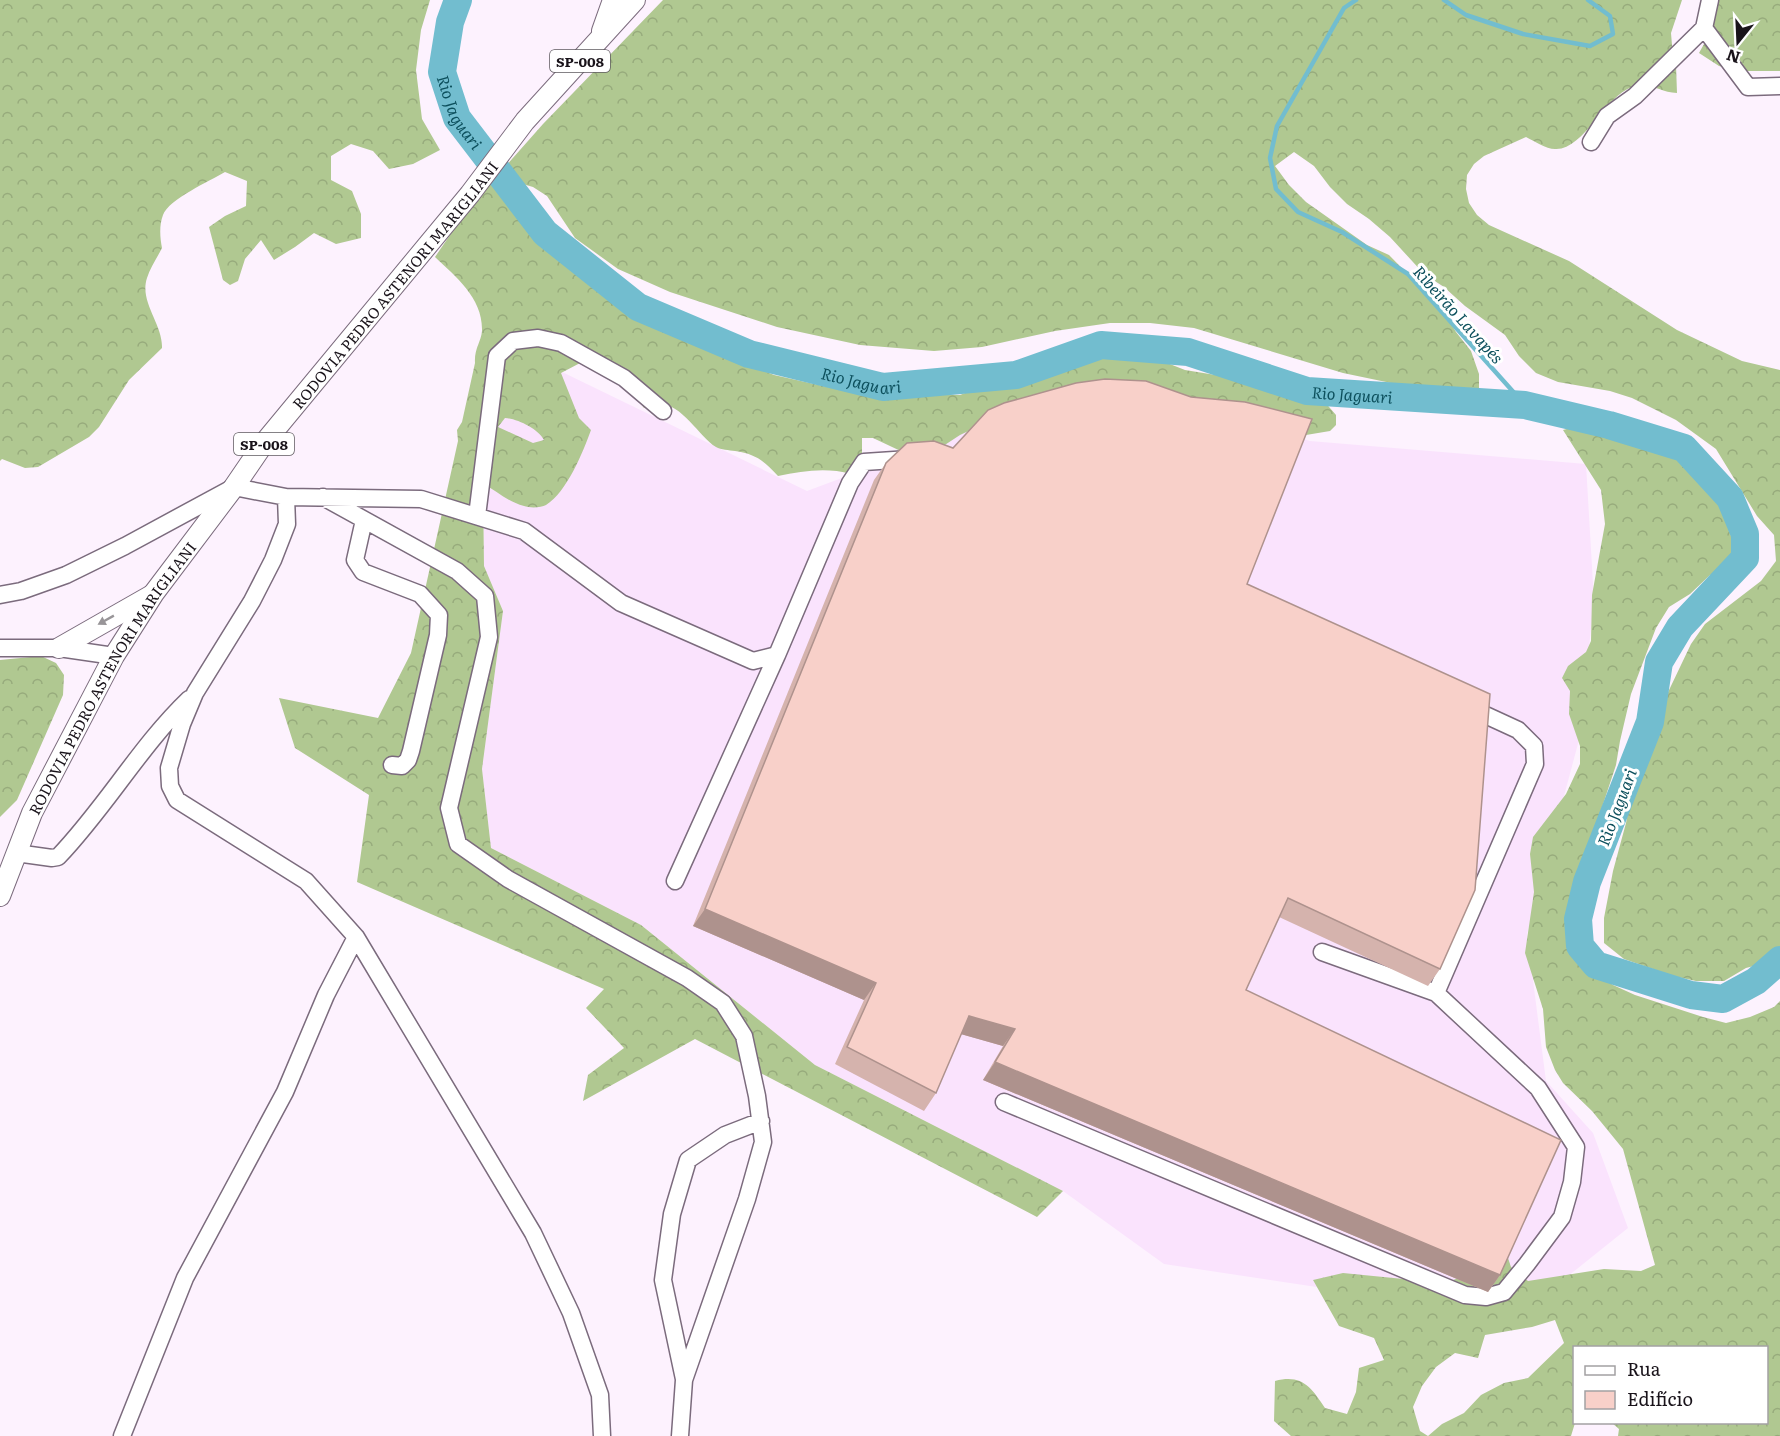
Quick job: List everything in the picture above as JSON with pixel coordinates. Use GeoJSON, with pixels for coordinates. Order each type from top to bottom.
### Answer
{"type":"FeatureCollection","features":[{"type":"Feature","properties":{"kind":"main road"},"geometry":{"type":"LineString","coordinates":[[599,40],[613,0]]}},
{"type":"Feature","properties":{"kind":"main road","name":"RODOVIA PEDRO ASTENORI MARIGLIANI"},"geometry":{"type":"LineString","coordinates":[[0,896],[32,813],[114,656],[154,593],[234,487],[264,443],[470,194],[525,121],[634,0]]}},
{"type":"Feature","properties":{"kind":"main road"},"geometry":{"type":"LineString","coordinates":[[59,648],[154,593]]}},
{"type":"Feature","properties":{"kind":"street"},"geometry":{"type":"LineString","coordinates":[[1591,142],[1607,117],[1635,96],[1704,28],[1710,0]]}},
{"type":"Feature","properties":{"kind":"street"},"geometry":{"type":"LineString","coordinates":[[1704,28],[1748,87],[1780,86]]}},
{"type":"Feature","properties":{"kind":"street"},"geometry":{"type":"LineString","coordinates":[[477,516],[498,356],[513,340],[538,338],[561,343],[624,378],[663,411]]}},
{"type":"Feature","properties":{"kind":"street"},"geometry":{"type":"LineString","coordinates":[[675,881],[777,656],[850,483],[864,462],[922,458]]}},
{"type":"Feature","properties":{"kind":"street"},"geometry":{"type":"LineString","coordinates":[[0,595],[21,591],[66,575],[234,487],[286,497],[421,499],[524,531],[621,603],[753,661],[777,656]]}},
{"type":"Feature","properties":{"kind":"street"},"geometry":{"type":"LineString","coordinates":[[286,497],[287,524],[273,560],[252,601],[195,693],[182,724],[169,768],[170,786],[177,800],[306,881],[356,937],[533,1233],[571,1313],[600,1395],[602,1436]]}},
{"type":"Feature","properties":{"kind":"street"},"geometry":{"type":"LineString","coordinates":[[323,497],[457,571],[485,596],[489,636],[449,808],[458,844],[508,879],[687,978],[723,1003],[744,1036],[757,1096],[763,1142],[747,1200],[684,1380],[680,1436]]}},
{"type":"Feature","properties":{"kind":"street"},"geometry":{"type":"LineString","coordinates":[[364,520],[355,560],[363,572],[420,594],[439,615],[438,635],[411,751],[408,760],[402,766],[392,765]]}},
{"type":"Feature","properties":{"kind":"street"},"geometry":{"type":"LineString","coordinates":[[0,648],[59,648],[114,656]]}},
{"type":"Feature","properties":{"kind":"street"},"geometry":{"type":"LineString","coordinates":[[16,853],[52,858],[58,856],[107,799],[156,733],[195,693]]}},
{"type":"Feature","properties":{"kind":"street"},"geometry":{"type":"LineString","coordinates":[[1436,993],[1536,764],[1534,746],[1518,730],[1457,702]]}},
{"type":"Feature","properties":{"kind":"street"},"geometry":{"type":"LineString","coordinates":[[122,1436],[185,1278],[285,1092],[326,995],[356,937]]}},
{"type":"Feature","properties":{"kind":"street"},"geometry":{"type":"LineString","coordinates":[[1004,1102],[1465,1295],[1486,1297],[1504,1292],[1562,1217],[1572,1182],[1576,1147],[1538,1088],[1436,993],[1322,952]]}},
{"type":"Feature","properties":{"kind":"street"},"geometry":{"type":"LineString","coordinates":[[684,1380],[663,1280],[672,1214],[688,1160],[725,1135],[761,1121]]}},
{"type":"Feature","properties":{"kind":"shaded area"},"geometry":{"type":"Polygon","coordinates":[[[558,370],[807,491],[976,428],[1165,396],[1310,441],[1586,464],[1594,601],[1579,740],[1527,934],[1546,1081],[1593,1133],[1628,1228],[1517,1317],[1164,1264],[1063,1191],[815,1065],[641,925],[491,848],[482,769],[503,611],[484,566],[483,444],[505,418],[558,370]]]}},
{"type":"Feature","properties":{"kind":"green space"},"geometry":{"type":"Polygon","coordinates":[[[0,0],[430,0],[421,30],[416,70],[422,119],[440,150],[413,164],[389,169],[373,151],[351,144],[331,156],[331,180],[352,191],[361,214],[361,238],[336,244],[314,233],[274,260],[261,240],[245,259],[238,281],[230,285],[223,280],[209,227],[246,206],[247,181],[225,172],[173,203],[163,215],[160,232],[162,248],[148,274],[145,287],[148,304],[159,330],[162,348],[129,380],[99,427],[89,437],[38,467],[25,468],[2,459],[0,461],[0,0]]]}},
{"type":"Feature","properties":{"kind":"green space"},"geometry":{"type":"Polygon","coordinates":[[[663,0],[1682,0],[1671,33],[1677,93],[1645,85],[1632,87],[1622,92],[1585,133],[1565,147],[1548,148],[1526,137],[1484,156],[1474,164],[1467,175],[1466,189],[1469,203],[1477,215],[1489,225],[1569,261],[1677,330],[1742,361],[1780,370],[1780,954],[1769,962],[1746,968],[1724,981],[1696,981],[1673,976],[1624,959],[1604,943],[1604,918],[1635,776],[1660,709],[1691,644],[1705,624],[1761,581],[1776,561],[1774,535],[1757,516],[1716,449],[1676,420],[1632,398],[1610,391],[1558,382],[1536,373],[1519,356],[1505,335],[1424,274],[1390,237],[1347,204],[1314,166],[1294,152],[1275,166],[1289,185],[1306,202],[1367,245],[1389,255],[1443,310],[1471,351],[1479,374],[1479,394],[1391,383],[1343,373],[1194,328],[1150,323],[1110,323],[1055,331],[982,347],[934,351],[860,345],[777,327],[670,292],[618,269],[575,238],[547,196],[533,187],[519,183],[515,188],[515,195],[531,233],[615,301],[640,316],[693,336],[725,355],[774,375],[850,392],[960,395],[1054,358],[1099,343],[1114,342],[1185,370],[1301,389],[1323,400],[1336,415],[1336,425],[1330,431],[1300,436],[992,420],[960,435],[928,456],[907,454],[873,438],[862,438],[862,465],[851,474],[824,470],[778,476],[754,456],[716,447],[684,416],[666,404],[655,404],[644,408],[625,382],[582,362],[561,373],[579,418],[591,430],[584,449],[561,491],[546,505],[529,507],[513,502],[483,484],[484,566],[503,611],[482,769],[491,848],[641,925],[815,1065],[1063,1191],[1037,1217],[695,1039],[583,1101],[588,1075],[624,1048],[586,1008],[604,989],[357,882],[369,795],[295,748],[279,698],[378,718],[411,653],[458,441],[457,430],[462,422],[482,331],[478,308],[473,298],[435,257],[467,210],[543,124],[663,0]],[[505,418],[498,427],[533,443],[544,440],[532,428],[505,418]]]}},
{"type":"Feature","properties":{"kind":"green space"},"geometry":{"type":"Polygon","coordinates":[[[1714,0],[1780,0],[1780,71],[1737,71],[1719,66],[1699,53],[1709,35],[1714,0]]]}},
{"type":"Feature","properties":{"kind":"green space"},"geometry":{"type":"Polygon","coordinates":[[[1593,422],[1616,427],[1668,445],[1689,460],[1701,478],[1717,495],[1729,523],[1733,569],[1710,575],[1690,594],[1669,607],[1656,628],[1631,694],[1616,765],[1572,903],[1578,927],[1578,953],[1593,971],[1613,985],[1635,995],[1726,1023],[1750,1017],[1774,1007],[1780,1001],[1780,1436],[1618,1436],[1619,1429],[1613,1424],[1768,1424],[1768,1346],[1573,1346],[1575,1424],[1571,1436],[1428,1436],[1291,1436],[1274,1421],[1275,1381],[1292,1379],[1299,1381],[1310,1388],[1325,1408],[1347,1414],[1356,1392],[1359,1368],[1384,1360],[1374,1338],[1339,1326],[1313,1280],[1343,1273],[1444,1283],[1480,1271],[1504,1246],[1511,1267],[1528,1281],[1604,1269],[1641,1271],[1655,1265],[1623,1149],[1592,1111],[1563,1083],[1555,1070],[1546,1047],[1543,1009],[1525,953],[1534,892],[1530,854],[1533,837],[1566,794],[1580,764],[1580,746],[1569,714],[1570,691],[1562,678],[1568,666],[1586,652],[1591,641],[1592,595],[1605,524],[1601,490],[1563,430],[1593,422]],[[1555,1320],[1532,1327],[1485,1335],[1478,1358],[1455,1353],[1436,1367],[1422,1386],[1413,1407],[1420,1431],[1428,1436],[1442,1424],[1464,1413],[1481,1395],[1504,1383],[1528,1378],[1564,1343],[1555,1320]]]}},
{"type":"Feature","properties":{"kind":"green space"},"geometry":{"type":"Polygon","coordinates":[[[41,656],[56,663],[64,675],[63,695],[17,800],[0,817],[0,660],[41,656]]]}},
{"type":"Feature","properties":{"kind":"building"},"geometry":{"type":"Polygon","coordinates":[[[1105,379],[1146,381],[1191,397],[1245,402],[1312,419],[1247,584],[1490,694],[1475,890],[1440,969],[1288,898],[1246,990],[1561,1140],[1500,1275],[995,1062],[1015,1029],[969,1016],[936,1093],[847,1047],[876,983],[705,909],[886,463],[907,443],[934,441],[953,448],[988,410],[1004,403],[1076,383],[1105,379]]]}},
{"type":"Feature","properties":{"kind":"waterway","name":"Rio Jaguari"},"geometry":{"type":"LineString","coordinates":[[458,0],[450,22],[442,72],[457,118],[545,233],[638,307],[749,354],[883,387],[1016,375],[1101,345],[1188,352],[1307,391],[1525,405],[1609,425],[1684,448],[1730,498],[1745,534],[1745,558],[1680,627],[1659,662],[1650,722],[1587,882],[1578,919],[1580,946],[1596,965],[1691,995],[1723,999],[1756,981],[1780,960]]}},
{"type":"Feature","properties":{"kind":"waterway","name":"Ribeirão Lavapés"},"geometry":{"type":"LineString","coordinates":[[1356,0],[1344,8],[1277,126],[1270,158],[1276,189],[1298,212],[1342,232],[1408,274],[1525,405]]}},
{"type":"Feature","properties":{"kind":"waterway","name":"Ribeirão Lavapés"},"geometry":{"type":"LineString","coordinates":[[1444,0],[1466,15],[1523,34],[1590,46],[1613,34],[1610,16],[1588,0]]}}]}
